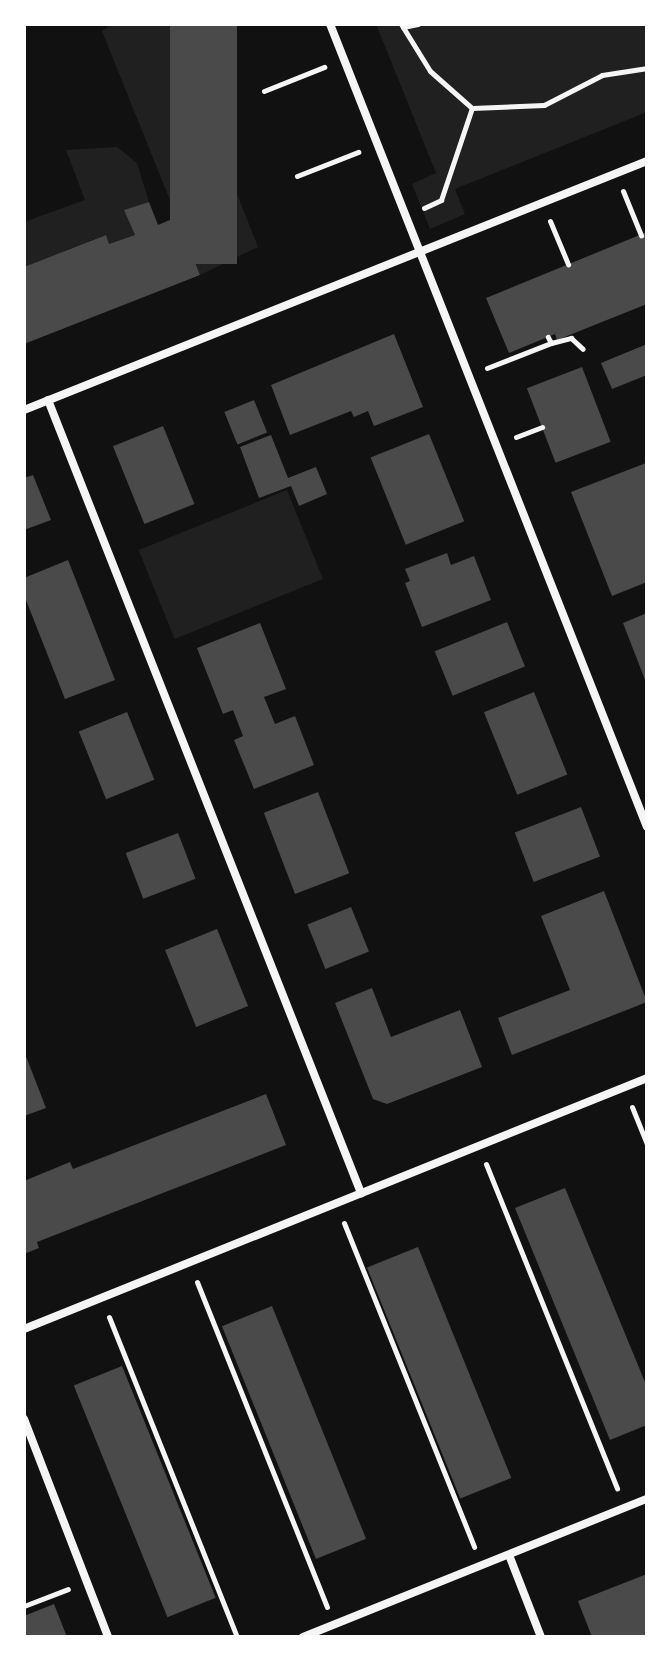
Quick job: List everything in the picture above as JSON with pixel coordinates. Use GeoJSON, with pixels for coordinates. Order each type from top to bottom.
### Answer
{"type":"FeatureCollection","features":[{"type":"Feature","properties":{"kind":"street"},"geometry":{"type":"LineString","coordinates":[[330,24],[647,827]]}},
{"type":"Feature","properties":{"kind":"street"},"geometry":{"type":"LineString","coordinates":[[24,410],[647,161]]}},
{"type":"Feature","properties":{"kind":"street"},"geometry":{"type":"LineString","coordinates":[[48,400],[361,1193]]}},
{"type":"Feature","properties":{"kind":"street"},"geometry":{"type":"LineString","coordinates":[[24,1329],[647,1078]]}},
{"type":"Feature","properties":{"kind":"street"},"geometry":{"type":"LineString","coordinates":[[24,1419],[108,1637]]}},
{"type":"Feature","properties":{"kind":"street"},"geometry":{"type":"LineString","coordinates":[[303,1637],[647,1499]]}},
{"type":"Feature","properties":{"kind":"street"},"geometry":{"type":"LineString","coordinates":[[509,1555],[541,1637]]}},
{"type":"Feature","properties":{"kind":"path"},"geometry":{"type":"LineString","coordinates":[[418,24],[402,26],[430,71],[472,108],[544,105],[602,75],[647,68]]}},
{"type":"Feature","properties":{"kind":"path"},"geometry":{"type":"LineString","coordinates":[[264,91],[344,59]]}},
{"type":"Feature","properties":{"kind":"path"},"geometry":{"type":"LineString","coordinates":[[406,216],[441,200],[472,108]]}},
{"type":"Feature","properties":{"kind":"path"},"geometry":{"type":"LineString","coordinates":[[297,176],[377,145]]}},
{"type":"Feature","properties":{"kind":"path"},"geometry":{"type":"LineString","coordinates":[[616,174],[641,235]]}},
{"type":"Feature","properties":{"kind":"path"},"geometry":{"type":"LineString","coordinates":[[543,203],[568,264]]}},
{"type":"Feature","properties":{"kind":"path"},"geometry":{"type":"LineString","coordinates":[[469,375],[550,340],[571,338],[583,349]]}},
{"type":"Feature","properties":{"kind":"path"},"geometry":{"type":"LineString","coordinates":[[624,1087],[647,1144]]}},
{"type":"Feature","properties":{"kind":"path"},"geometry":{"type":"LineString","coordinates":[[479,1145],[625,1508]]}},
{"type":"Feature","properties":{"kind":"path"},"geometry":{"type":"LineString","coordinates":[[336,1203],[481,1565]]}},
{"type":"Feature","properties":{"kind":"path"},"geometry":{"type":"LineString","coordinates":[[189,1263],[334,1624]]}},
{"type":"Feature","properties":{"kind":"path"},"geometry":{"type":"LineString","coordinates":[[101,1298],[237,1637]]}},
{"type":"Feature","properties":{"kind":"path"},"geometry":{"type":"LineString","coordinates":[[24,1606],[87,1581]]}},
{"type":"Feature","properties":{"kind":"shaded area"},"geometry":{"type":"Polygon","coordinates":[[[112,24],[170,24],[258,247],[200,275],[102,31],[112,24]]]}},
{"type":"Feature","properties":{"kind":"shaded area"},"geometry":{"type":"Polygon","coordinates":[[[376,24],[647,24],[647,112],[455,189],[465,214],[430,229],[412,184],[436,173],[376,24]]]}},
{"type":"Feature","properties":{"kind":"shaded area"},"geometry":{"type":"Polygon","coordinates":[[[117,147],[137,163],[149,202],[125,210],[135,235],[109,244],[105,235],[24,267],[24,222],[85,200],[66,150],[117,147]]]}},
{"type":"Feature","properties":{"kind":"shaded area"},"geometry":{"type":"Polygon","coordinates":[[[287,490],[323,579],[175,639],[139,550],[287,490]]]}},
{"type":"Feature","properties":{"kind":"building"},"geometry":{"type":"Polygon","coordinates":[[[170,24],[237,24],[237,264],[170,264],[170,24]]]}},
{"type":"Feature","properties":{"kind":"building"},"geometry":{"type":"Polygon","coordinates":[[[149,202],[158,225],[177,217],[200,275],[24,344],[24,267],[106,235],[109,244],[135,235],[124,210],[149,202]]]}},
{"type":"Feature","properties":{"kind":"building"},"geometry":{"type":"Polygon","coordinates":[[[647,232],[647,304],[557,340],[555,334],[509,353],[486,298],[647,232]]]}},
{"type":"Feature","properties":{"kind":"building"},"geometry":{"type":"Polygon","coordinates":[[[394,334],[423,407],[374,426],[368,411],[354,417],[351,411],[290,435],[271,385],[394,334]]]}},
{"type":"Feature","properties":{"kind":"building"},"geometry":{"type":"Polygon","coordinates":[[[647,344],[647,375],[612,389],[601,363],[647,344]]]}},
{"type":"Feature","properties":{"kind":"building"},"geometry":{"type":"Polygon","coordinates":[[[582,367],[611,442],[556,463],[527,388],[582,367]]]}},
{"type":"Feature","properties":{"kind":"building"},"geometry":{"type":"Polygon","coordinates":[[[254,400],[267,432],[237,444],[224,412],[254,400]]]}},
{"type":"Feature","properties":{"kind":"building"},"geometry":{"type":"Polygon","coordinates":[[[163,426],[194,504],[144,524],[113,446],[163,426]]]}},
{"type":"Feature","properties":{"kind":"building"},"geometry":{"type":"Polygon","coordinates":[[[429,434],[464,521],[406,545],[371,458],[429,434]]]}},
{"type":"Feature","properties":{"kind":"building"},"geometry":{"type":"Polygon","coordinates":[[[271,435],[288,478],[316,467],[327,494],[299,506],[291,486],[259,498],[240,447],[271,435]]]}},
{"type":"Feature","properties":{"kind":"building"},"geometry":{"type":"Polygon","coordinates":[[[646,463],[647,582],[612,596],[571,492],[646,463]]]}},
{"type":"Feature","properties":{"kind":"building"},"geometry":{"type":"Polygon","coordinates":[[[33,475],[51,520],[24,530],[24,478],[33,475]]]}},
{"type":"Feature","properties":{"kind":"building"},"geometry":{"type":"Polygon","coordinates":[[[447,553],[451,565],[474,556],[491,600],[422,627],[405,583],[410,581],[405,569],[447,553]]]}},
{"type":"Feature","properties":{"kind":"building"},"geometry":{"type":"Polygon","coordinates":[[[68,560],[115,680],[65,699],[24,595],[24,578],[68,560]]]}},
{"type":"Feature","properties":{"kind":"building"},"geometry":{"type":"Polygon","coordinates":[[[647,613],[647,685],[623,623],[647,613]]]}},
{"type":"Feature","properties":{"kind":"building"},"geometry":{"type":"Polygon","coordinates":[[[507,622],[525,667],[453,696],[435,651],[507,622]]]}},
{"type":"Feature","properties":{"kind":"building"},"geometry":{"type":"Polygon","coordinates":[[[260,623],[286,689],[264,697],[275,724],[295,716],[314,765],[254,789],[234,740],[243,736],[233,710],[223,714],[197,648],[260,623]]]}},
{"type":"Feature","properties":{"kind":"building"},"geometry":{"type":"Polygon","coordinates":[[[534,692],[567,775],[517,795],[484,712],[534,692]]]}},
{"type":"Feature","properties":{"kind":"building"},"geometry":{"type":"Polygon","coordinates":[[[127,712],[154,780],[106,799],[79,731],[127,712]]]}},
{"type":"Feature","properties":{"kind":"building"},"geometry":{"type":"Polygon","coordinates":[[[318,792],[349,873],[295,894],[264,813],[318,792]]]}},
{"type":"Feature","properties":{"kind":"building"},"geometry":{"type":"Polygon","coordinates":[[[581,807],[600,856],[534,882],[515,832],[581,807]]]}},
{"type":"Feature","properties":{"kind":"building"},"geometry":{"type":"Polygon","coordinates":[[[178,833],[196,879],[143,899],[126,853],[178,833]]]}},
{"type":"Feature","properties":{"kind":"building"},"geometry":{"type":"Polygon","coordinates":[[[604,891],[647,1002],[512,1055],[498,1018],[570,990],[541,916],[604,891]]]}},
{"type":"Feature","properties":{"kind":"building"},"geometry":{"type":"Polygon","coordinates":[[[351,907],[369,952],[325,969],[307,925],[351,907]]]}},
{"type":"Feature","properties":{"kind":"building"},"geometry":{"type":"Polygon","coordinates":[[[217,929],[248,1006],[196,1027],[165,950],[217,929]]]}},
{"type":"Feature","properties":{"kind":"building"},"geometry":{"type":"Polygon","coordinates":[[[372,988],[391,1037],[460,1010],[482,1067],[387,1104],[373,1099],[335,1003],[372,988]]]}},
{"type":"Feature","properties":{"kind":"building"},"geometry":{"type":"Polygon","coordinates":[[[24,1051],[46,1108],[24,1116],[24,1051]]]}},
{"type":"Feature","properties":{"kind":"building"},"geometry":{"type":"Polygon","coordinates":[[[266,1094],[286,1145],[37,1242],[39,1248],[24,1254],[24,1181],[70,1162],[73,1169],[266,1094]]]}},
{"type":"Feature","properties":{"kind":"building"},"geometry":{"type":"Polygon","coordinates":[[[565,1188],[647,1387],[647,1425],[610,1440],[515,1208],[565,1188]]]}},
{"type":"Feature","properties":{"kind":"building"},"geometry":{"type":"Polygon","coordinates":[[[418,1247],[511,1478],[460,1498],[367,1268],[418,1247]]]}},
{"type":"Feature","properties":{"kind":"building"},"geometry":{"type":"Polygon","coordinates":[[[272,1306],[366,1539],[316,1559],[222,1326],[272,1306]]]}},
{"type":"Feature","properties":{"kind":"building"},"geometry":{"type":"Polygon","coordinates":[[[122,1366],[216,1598],[167,1617],[74,1385],[122,1366]]]}},
{"type":"Feature","properties":{"kind":"building"},"geometry":{"type":"Polygon","coordinates":[[[647,1574],[647,1637],[592,1637],[578,1601],[647,1574]]]}},
{"type":"Feature","properties":{"kind":"building"},"geometry":{"type":"Polygon","coordinates":[[[54,1604],[67,1637],[24,1637],[24,1616],[54,1604]]]}}]}
